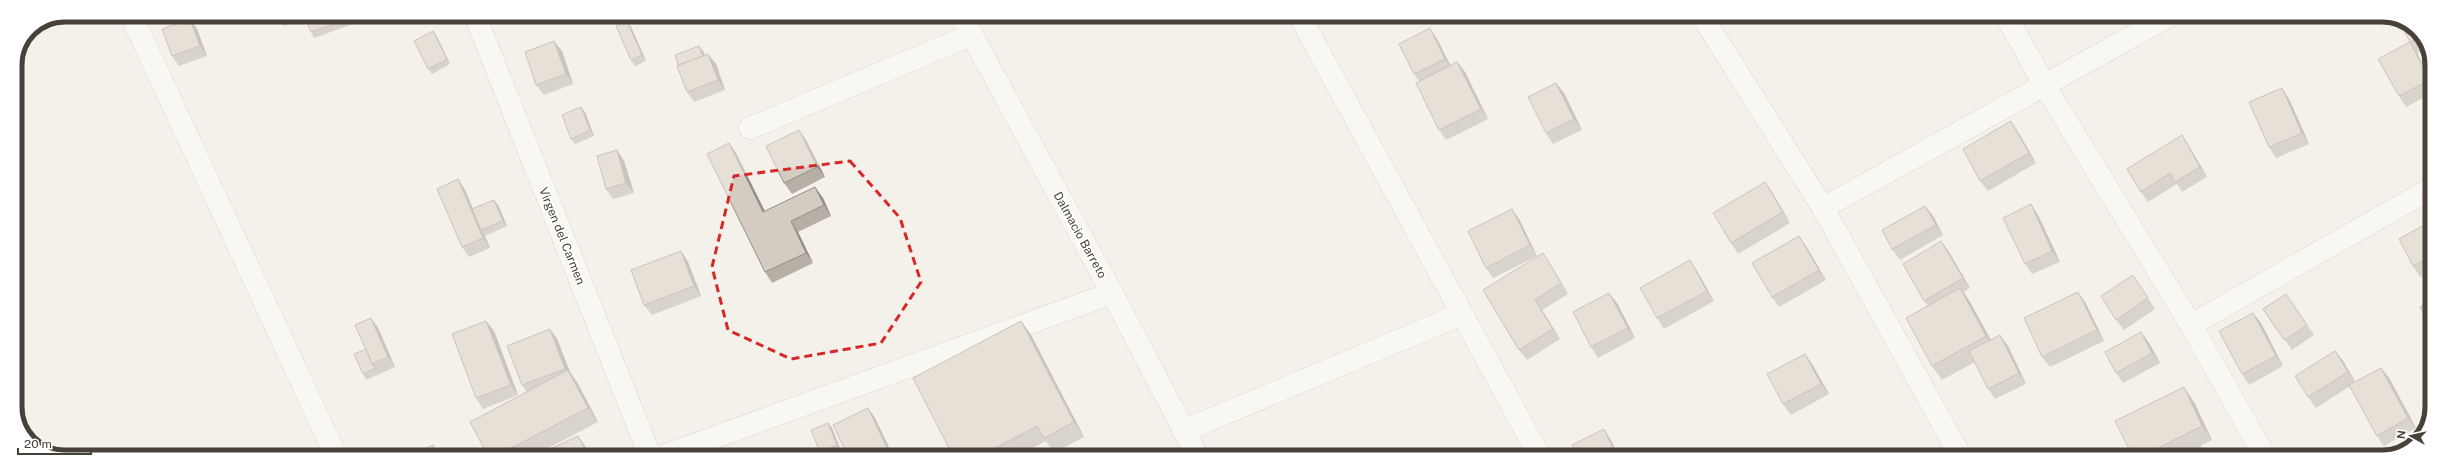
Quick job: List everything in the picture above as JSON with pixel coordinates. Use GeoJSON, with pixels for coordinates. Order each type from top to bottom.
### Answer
{"type":"FeatureCollection","features":[{"type":"Feature","properties":{"kind":"street"},"geometry":{"type":"LineString","coordinates":[[134,22],[333,450]]}},
{"type":"Feature","properties":{"kind":"street","name":"Virgen del Carmen"},"geometry":{"type":"LineString","coordinates":[[478,22],[648,450]]}},
{"type":"Feature","properties":{"kind":"street","name":"Dalmacio Barreto"},"geometry":{"type":"LineString","coordinates":[[964,22],[1112,293],[1183,431],[1194,450]]}},
{"type":"Feature","properties":{"kind":"street"},"geometry":{"type":"LineString","coordinates":[[1302,22],[1536,450]]}},
{"type":"Feature","properties":{"kind":"street"},"geometry":{"type":"LineString","coordinates":[[1706,22],[1823,208],[1958,450]]}},
{"type":"Feature","properties":{"kind":"street"},"geometry":{"type":"LineString","coordinates":[[2009,22],[2044,86],[2191,325],[2260,450]]}},
{"type":"Feature","properties":{"kind":"street"},"geometry":{"type":"LineString","coordinates":[[1823,208],[2158,22]]}},
{"type":"Feature","properties":{"kind":"street"},"geometry":{"type":"LineString","coordinates":[[750,128],[971,35]]}},
{"type":"Feature","properties":{"kind":"street"},"geometry":{"type":"LineString","coordinates":[[2191,325],[2425,192]]}},
{"type":"Feature","properties":{"kind":"street"},"geometry":{"type":"LineString","coordinates":[[680,450],[1112,293]]}},
{"type":"Feature","properties":{"kind":"street"},"geometry":{"type":"LineString","coordinates":[[1183,431],[1462,314]]}},
{"type":"Feature","properties":{"kind":"highlighted area"},"geometry":{"type":"Polygon","coordinates":[[[850,161],[900,218],[921,282],[881,343],[791,359],[728,330],[712,267],[734,176],[850,161]]]}},
{"type":"Feature","properties":{"kind":"building"},"geometry":{"type":"Polygon","coordinates":[[[182,22],[191,22],[200,46],[172,56],[162,29],[182,22]]]}},
{"type":"Feature","properties":{"kind":"building"},"geometry":{"type":"Polygon","coordinates":[[[307,22],[337,23],[311,32],[307,22]]]}},
{"type":"Feature","properties":{"kind":"building"},"geometry":{"type":"Polygon","coordinates":[[[627,22],[642,55],[631,60],[616,26],[627,22]]]}},
{"type":"Feature","properties":{"kind":"building"},"geometry":{"type":"Polygon","coordinates":[[[2401,26],[2416,39],[2410,42],[2401,26]]]}},
{"type":"Feature","properties":{"kind":"building"},"geometry":{"type":"Polygon","coordinates":[[[1430,28],[1445,59],[1414,74],[1399,44],[1430,28]]]}},
{"type":"Feature","properties":{"kind":"building"},"geometry":{"type":"Polygon","coordinates":[[[433,31],[447,59],[428,69],[414,41],[433,31]]]}},
{"type":"Feature","properties":{"kind":"building"},"geometry":{"type":"Polygon","coordinates":[[[554,41],[566,74],[536,85],[525,52],[554,41]]]}},
{"type":"Feature","properties":{"kind":"building"},"geometry":{"type":"Polygon","coordinates":[[[2410,42],[2425,70],[2425,83],[2399,96],[2378,59],[2410,42]]]}},
{"type":"Feature","properties":{"kind":"building"},"geometry":{"type":"Polygon","coordinates":[[[699,46],[703,56],[678,65],[675,55],[699,46]]]}},
{"type":"Feature","properties":{"kind":"building"},"geometry":{"type":"Polygon","coordinates":[[[708,54],[718,80],[687,92],[677,66],[708,54]]]}},
{"type":"Feature","properties":{"kind":"building"},"geometry":{"type":"Polygon","coordinates":[[[1457,62],[1481,109],[1439,130],[1416,83],[1457,62]]]}},
{"type":"Feature","properties":{"kind":"building"},"geometry":{"type":"Polygon","coordinates":[[[1556,83],[1574,119],[1546,133],[1528,97],[1556,83]]]}},
{"type":"Feature","properties":{"kind":"building"},"geometry":{"type":"Polygon","coordinates":[[[2282,88],[2302,133],[2269,147],[2249,102],[2282,88]]]}},
{"type":"Feature","properties":{"kind":"building"},"geometry":{"type":"Polygon","coordinates":[[[581,107],[590,130],[571,139],[562,115],[581,107]]]}},
{"type":"Feature","properties":{"kind":"building"},"geometry":{"type":"Polygon","coordinates":[[[2011,121],[2029,153],[1980,181],[1963,149],[2011,121]]]}},
{"type":"Feature","properties":{"kind":"building"},"geometry":{"type":"Polygon","coordinates":[[[799,130],[817,167],[784,183],[766,146],[799,130]]]}},
{"type":"Feature","properties":{"kind":"building"},"geometry":{"type":"Polygon","coordinates":[[[2182,135],[2200,167],[2175,182],[2170,173],[2141,192],[2127,169],[2182,135]]]}},
{"type":"Feature","properties":{"kind":"building"},"geometry":{"type":"Polygon","coordinates":[[[729,143],[763,212],[815,187],[824,205],[791,221],[806,253],[765,272],[707,154],[729,143]]]}},
{"type":"Feature","properties":{"kind":"building"},"geometry":{"type":"Polygon","coordinates":[[[617,150],[626,183],[606,189],[597,156],[617,150]]]}},
{"type":"Feature","properties":{"kind":"building"},"geometry":{"type":"Polygon","coordinates":[[[458,179],[483,238],[462,247],[437,189],[458,179]]]}},
{"type":"Feature","properties":{"kind":"building"},"geometry":{"type":"Polygon","coordinates":[[[1765,182],[1783,212],[1731,243],[1713,213],[1765,182]]]}},
{"type":"Feature","properties":{"kind":"building"},"geometry":{"type":"Polygon","coordinates":[[[494,200],[503,221],[481,230],[472,209],[494,200]]]}},
{"type":"Feature","properties":{"kind":"building"},"geometry":{"type":"Polygon","coordinates":[[[2031,204],[2052,251],[2025,264],[2003,218],[2031,204]]]}},
{"type":"Feature","properties":{"kind":"building"},"geometry":{"type":"Polygon","coordinates":[[[1925,206],[1936,225],[1892,249],[1882,230],[1925,206]]]}},
{"type":"Feature","properties":{"kind":"building"},"geometry":{"type":"Polygon","coordinates":[[[1512,209],[1530,245],[1486,268],[1468,231],[1512,209]]]}},
{"type":"Feature","properties":{"kind":"building"},"geometry":{"type":"Polygon","coordinates":[[[2425,225],[2425,260],[2413,266],[2399,239],[2425,225]]]}},
{"type":"Feature","properties":{"kind":"building"},"geometry":{"type":"Polygon","coordinates":[[[1799,236],[1819,270],[1772,297],[1752,263],[1799,236]]]}},
{"type":"Feature","properties":{"kind":"building"},"geometry":{"type":"Polygon","coordinates":[[[1941,241],[1963,278],[1924,301],[1903,264],[1941,241]]]}},
{"type":"Feature","properties":{"kind":"building"},"geometry":{"type":"Polygon","coordinates":[[[681,251],[694,286],[644,305],[631,270],[681,251]]]}},
{"type":"Feature","properties":{"kind":"building"},"geometry":{"type":"Polygon","coordinates":[[[1543,253],[1561,283],[1535,300],[1553,329],[1519,350],[1483,290],[1543,253]]]}},
{"type":"Feature","properties":{"kind":"building"},"geometry":{"type":"Polygon","coordinates":[[[1690,260],[1707,291],[1657,318],[1640,288],[1690,260]]]}},
{"type":"Feature","properties":{"kind":"building"},"geometry":{"type":"Polygon","coordinates":[[[2133,275],[2148,298],[2116,320],[2101,296],[2133,275]]]}},
{"type":"Feature","properties":{"kind":"building"},"geometry":{"type":"Polygon","coordinates":[[[1960,288],[1986,336],[1932,366],[1906,318],[1960,288]]]}},
{"type":"Feature","properties":{"kind":"building"},"geometry":{"type":"Polygon","coordinates":[[[2078,292],[2097,330],[2042,357],[2024,318],[2078,292]]]}},
{"type":"Feature","properties":{"kind":"building"},"geometry":{"type":"Polygon","coordinates":[[[1609,293],[1628,328],[1591,347],[1573,312],[1609,293]]]}},
{"type":"Feature","properties":{"kind":"building"},"geometry":{"type":"Polygon","coordinates":[[[2286,294],[2307,325],[2284,340],[2263,309],[2286,294]]]}},
{"type":"Feature","properties":{"kind":"building"},"geometry":{"type":"Polygon","coordinates":[[[2425,304],[2425,317],[2420,307],[2425,304]]]}},
{"type":"Feature","properties":{"kind":"building"},"geometry":{"type":"Polygon","coordinates":[[[2253,313],[2276,356],[2242,374],[2219,331],[2253,313]]]}},
{"type":"Feature","properties":{"kind":"building"},"geometry":{"type":"Polygon","coordinates":[[[371,318],[388,357],[372,364],[355,325],[371,318]]]}},
{"type":"Feature","properties":{"kind":"building"},"geometry":{"type":"Polygon","coordinates":[[[486,321],[511,385],[476,398],[452,334],[486,321]]]}},
{"type":"Feature","properties":{"kind":"building"},"geometry":{"type":"Polygon","coordinates":[[[1021,321],[1074,422],[1044,438],[1037,426],[991,450],[950,450],[913,378],[1021,321]]]}},
{"type":"Feature","properties":{"kind":"building"},"geometry":{"type":"Polygon","coordinates":[[[550,329],[565,369],[522,385],[507,346],[550,329]]]}},
{"type":"Feature","properties":{"kind":"building"},"geometry":{"type":"Polygon","coordinates":[[[2141,332],[2152,353],[2116,373],[2105,352],[2141,332]]]}},
{"type":"Feature","properties":{"kind":"building"},"geometry":{"type":"Polygon","coordinates":[[[2000,335],[2019,373],[1988,389],[1969,351],[2000,335]]]}},
{"type":"Feature","properties":{"kind":"building"},"geometry":{"type":"Polygon","coordinates":[[[366,349],[372,364],[376,368],[363,374],[354,354],[366,349]]]}},
{"type":"Feature","properties":{"kind":"building"},"geometry":{"type":"Polygon","coordinates":[[[2335,351],[2348,372],[2308,397],[2295,376],[2335,351]]]}},
{"type":"Feature","properties":{"kind":"building"},"geometry":{"type":"Polygon","coordinates":[[[1805,354],[1821,384],[1783,404],[1767,374],[1805,354]]]}},
{"type":"Feature","properties":{"kind":"building"},"geometry":{"type":"Polygon","coordinates":[[[2381,368],[2408,418],[2377,436],[2349,385],[2381,368]]]}},
{"type":"Feature","properties":{"kind":"building"},"geometry":{"type":"Polygon","coordinates":[[[568,370],[588,408],[508,450],[485,450],[470,422],[568,370]]]}},
{"type":"Feature","properties":{"kind":"building"},"geometry":{"type":"Polygon","coordinates":[[[2184,387],[2202,426],[2154,450],[2130,450],[2115,421],[2184,387]]]}},
{"type":"Feature","properties":{"kind":"building"},"geometry":{"type":"Polygon","coordinates":[[[868,408],[888,450],[845,450],[833,425],[868,408]]]}},
{"type":"Feature","properties":{"kind":"building"},"geometry":{"type":"Polygon","coordinates":[[[828,423],[837,445],[825,450],[819,450],[811,430],[828,423]]]}},
{"type":"Feature","properties":{"kind":"building"},"geometry":{"type":"Polygon","coordinates":[[[1604,429],[1614,450],[1574,450],[1572,445],[1604,429]]]}},
{"type":"Feature","properties":{"kind":"building"},"geometry":{"type":"Polygon","coordinates":[[[578,436],[585,450],[553,450],[552,448],[578,436]]]}},
{"type":"Feature","properties":{"kind":"building"},"geometry":{"type":"Polygon","coordinates":[[[433,445],[436,450],[423,450],[433,445]]]}},
{"type":"Feature","properties":{"kind":"building"},"geometry":{"type":"Polygon","coordinates":[[[2200,446],[2202,450],[2192,450],[2200,446]]]}}]}
